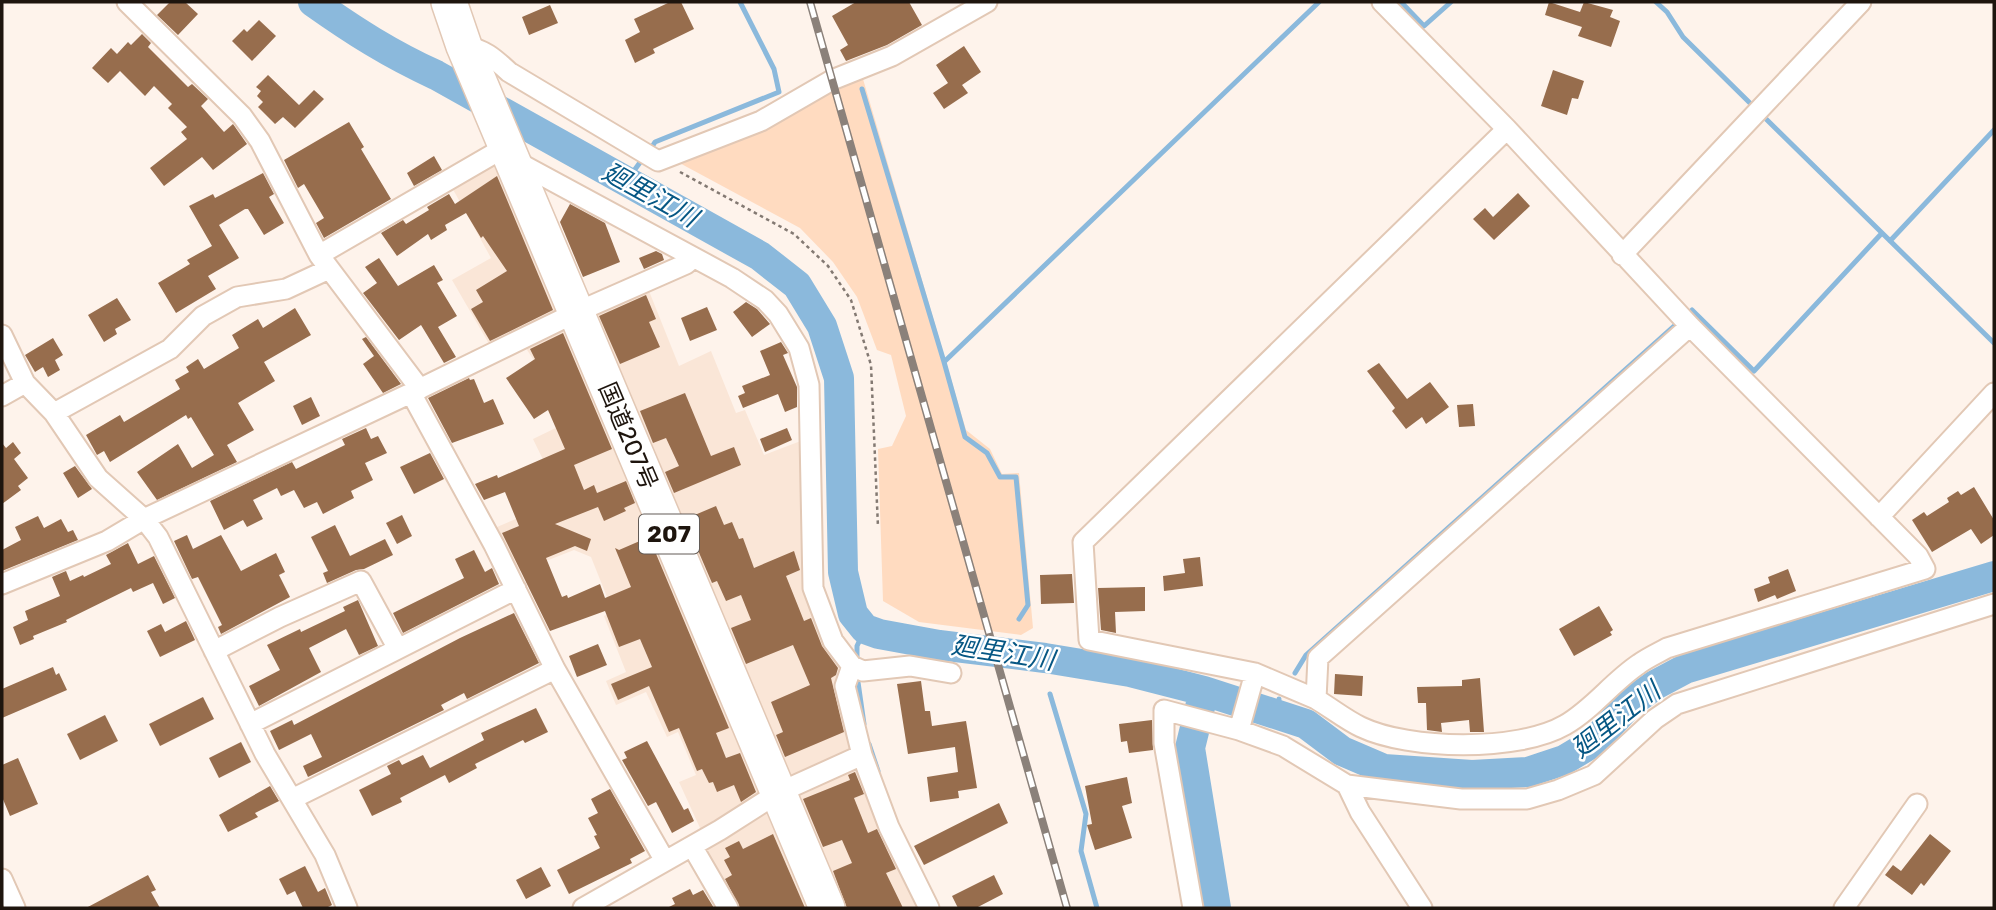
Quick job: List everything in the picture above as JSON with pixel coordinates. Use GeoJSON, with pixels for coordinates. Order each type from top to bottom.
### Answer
{"type":"FeatureCollection","features":[{"type":"Feature","properties":{"kind":"highway","name":"国道207号"},"geometry":{"type":"LineString","coordinates":[[449,2],[464,46],[827,908]]}},
{"type":"Feature","properties":{"kind":"street"},"geometry":{"type":"LineString","coordinates":[[127,2],[242,116],[260,141],[324,262],[416,391],[555,669],[665,861]]}},
{"type":"Feature","properties":{"kind":"street"},"geometry":{"type":"LineString","coordinates":[[464,46],[479,48],[490,54],[509,72],[650,156],[761,121],[832,80],[892,57],[987,2]]}},
{"type":"Feature","properties":{"kind":"street"},"geometry":{"type":"LineString","coordinates":[[1382,2],[1507,130],[1685,321],[1918,556],[1925,569],[1667,648],[1638,664],[1565,725],[1535,738],[1487,745],[1404,740],[1362,727],[1316,699],[1255,673],[1089,640],[1083,542],[1507,130]]}},
{"type":"Feature","properties":{"kind":"street"},"geometry":{"type":"LineString","coordinates":[[1622,255],[1861,2]]}},
{"type":"Feature","properties":{"kind":"street"},"geometry":{"type":"LineString","coordinates":[[54,413],[170,349],[203,316],[237,297],[286,289],[495,153],[512,159],[732,278],[765,300],[778,314],[799,348],[809,385],[813,587],[833,641],[857,668]]}},
{"type":"Feature","properties":{"kind":"street"},"geometry":{"type":"LineString","coordinates":[[2,584],[107,541],[144,519],[416,391],[576,312],[686,264],[693,258]]}},
{"type":"Feature","properties":{"kind":"street"},"geometry":{"type":"LineString","coordinates":[[1316,699],[1318,658],[1685,321]]}},
{"type":"Feature","properties":{"kind":"street"},"geometry":{"type":"LineString","coordinates":[[2,335],[25,383],[54,413],[98,478],[144,519],[158,537],[265,754],[325,855],[347,908]]}},
{"type":"Feature","properties":{"kind":"street"},"geometry":{"type":"LineString","coordinates":[[2,396],[25,383]]}},
{"type":"Feature","properties":{"kind":"street"},"geometry":{"type":"LineString","coordinates":[[1879,517],[1994,393]]}},
{"type":"Feature","properties":{"kind":"street"},"geometry":{"type":"LineString","coordinates":[[214,651],[361,581],[398,649]]}},
{"type":"Feature","properties":{"kind":"street"},"geometry":{"type":"LineString","coordinates":[[250,724],[516,589]]}},
{"type":"Feature","properties":{"kind":"street"},"geometry":{"type":"LineString","coordinates":[[1193,908],[1164,743],[1164,710],[1239,730],[1283,746],[1347,785],[1461,799],[1527,799],[1594,775],[1655,719],[1677,704],[1994,604]]}},
{"type":"Feature","properties":{"kind":"street"},"geometry":{"type":"LineString","coordinates":[[857,668],[909,666],[951,673]]}},
{"type":"Feature","properties":{"kind":"street"},"geometry":{"type":"LineString","coordinates":[[857,668],[845,686],[862,755],[889,827],[929,908]]}},
{"type":"Feature","properties":{"kind":"street"},"geometry":{"type":"LineString","coordinates":[[292,799],[555,669]]}},
{"type":"Feature","properties":{"kind":"street"},"geometry":{"type":"LineString","coordinates":[[1239,730],[1255,673]]}},
{"type":"Feature","properties":{"kind":"street"},"geometry":{"type":"LineString","coordinates":[[583,908],[778,793],[862,755]]}},
{"type":"Feature","properties":{"kind":"street"},"geometry":{"type":"LineString","coordinates":[[1347,785],[1360,812],[1422,908]]}},
{"type":"Feature","properties":{"kind":"street"},"geometry":{"type":"LineString","coordinates":[[1844,908],[1917,804]]}},
{"type":"Feature","properties":{"kind":"street"},"geometry":{"type":"LineString","coordinates":[[692,846],[729,908]]}},
{"type":"Feature","properties":{"kind":"street"},"geometry":{"type":"LineString","coordinates":[[2,879],[15,908]]}},
{"type":"Feature","properties":{"kind":"path"},"geometry":{"type":"LineString","coordinates":[[650,156],[794,234],[828,266],[851,300],[871,365],[877,527]]}},
{"type":"Feature","properties":{"kind":"shaded area"},"geometry":{"type":"Polygon","coordinates":[[[863,79],[966,430],[990,449],[1002,474],[1019,473],[1033,628],[1021,635],[919,622],[883,601],[878,449],[892,446],[906,416],[891,355],[877,350],[857,297],[833,262],[800,228],[674,160],[842,82],[863,79]]]}},
{"type":"Feature","properties":{"kind":"shaded area"},"geometry":{"type":"Polygon","coordinates":[[[496,160],[816,908],[732,908],[697,847],[706,841],[679,782],[696,775],[678,732],[667,737],[646,692],[616,705],[606,681],[626,672],[604,616],[613,612],[591,557],[574,550],[513,574],[490,530],[549,505],[552,478],[533,439],[568,422],[555,393],[518,336],[492,349],[452,280],[491,258],[450,184],[496,160]]]}},
{"type":"Feature","properties":{"kind":"shaded area"},"geometry":{"type":"Polygon","coordinates":[[[647,286],[679,366],[711,351],[736,413],[745,410],[764,455],[806,439],[808,589],[852,670],[867,751],[894,825],[935,908],[839,908],[589,311],[647,286]]]}},
{"type":"Feature","properties":{"kind":"building"},"geometry":{"type":"Polygon","coordinates":[[[170,2],[185,2],[198,14],[178,35],[157,15],[170,2]]]}},
{"type":"Feature","properties":{"kind":"building"},"geometry":{"type":"Polygon","coordinates":[[[670,2],[681,2],[694,29],[653,49],[655,53],[635,63],[625,40],[640,32],[634,19],[670,2]]]}},
{"type":"Feature","properties":{"kind":"building"},"geometry":{"type":"Polygon","coordinates":[[[856,2],[909,2],[922,25],[887,45],[846,61],[840,50],[848,45],[832,16],[856,2]]]}},
{"type":"Feature","properties":{"kind":"building"},"geometry":{"type":"Polygon","coordinates":[[[1549,2],[1580,12],[1584,2],[1613,10],[1610,17],[1620,21],[1611,47],[1578,36],[1582,27],[1545,15],[1549,2]]]}},
{"type":"Feature","properties":{"kind":"building"},"geometry":{"type":"Polygon","coordinates":[[[550,5],[558,23],[529,35],[522,17],[550,5]]]}},
{"type":"Feature","properties":{"kind":"building"},"geometry":{"type":"Polygon","coordinates":[[[259,20],[276,36],[252,61],[232,41],[244,29],[247,32],[259,20]]]}},
{"type":"Feature","properties":{"kind":"building"},"geometry":{"type":"Polygon","coordinates":[[[142,34],[151,43],[148,47],[188,87],[192,84],[208,99],[201,106],[224,132],[233,124],[247,144],[213,170],[202,157],[164,186],[150,168],[187,139],[181,132],[187,127],[168,108],[172,104],[154,86],[145,96],[120,71],[108,83],[92,68],[111,48],[117,54],[128,42],[131,45],[142,34]]]}},
{"type":"Feature","properties":{"kind":"building"},"geometry":{"type":"Polygon","coordinates":[[[964,46],[981,72],[962,85],[968,93],[944,109],[933,93],[948,83],[936,65],[964,46]]]}},
{"type":"Feature","properties":{"kind":"building"},"geometry":{"type":"Polygon","coordinates":[[[1553,70],[1584,81],[1578,99],[1572,98],[1567,115],[1541,106],[1553,70]]]}},
{"type":"Feature","properties":{"kind":"building"},"geometry":{"type":"Polygon","coordinates":[[[268,75],[299,105],[314,90],[324,99],[295,128],[283,117],[275,124],[258,107],[263,102],[257,96],[261,91],[256,87],[268,75]]]}},
{"type":"Feature","properties":{"kind":"building"},"geometry":{"type":"Polygon","coordinates":[[[349,122],[364,147],[361,149],[391,199],[324,238],[316,223],[324,218],[304,184],[298,188],[284,160],[349,122]]]}},
{"type":"Feature","properties":{"kind":"building"},"geometry":{"type":"Polygon","coordinates":[[[434,156],[442,170],[414,186],[407,173],[434,156]]]}},
{"type":"Feature","properties":{"kind":"building"},"geometry":{"type":"Polygon","coordinates":[[[263,173],[274,194],[269,197],[284,223],[264,235],[248,209],[245,209],[219,225],[239,258],[208,276],[216,289],[176,313],[158,283],[190,264],[187,260],[212,246],[189,206],[213,194],[215,198],[263,173]]]}},
{"type":"Feature","properties":{"kind":"building"},"geometry":{"type":"Polygon","coordinates":[[[497,176],[553,310],[490,341],[471,309],[483,302],[476,290],[507,271],[483,236],[481,238],[466,213],[445,225],[447,230],[431,240],[428,234],[397,256],[381,233],[403,220],[406,224],[449,194],[455,204],[497,176]]]}},
{"type":"Feature","properties":{"kind":"building"},"geometry":{"type":"Polygon","coordinates":[[[1518,193],[1530,206],[1494,240],[1473,219],[1485,208],[1493,217],[1518,193]]]}},
{"type":"Feature","properties":{"kind":"building"},"geometry":{"type":"Polygon","coordinates":[[[570,204],[605,223],[620,262],[583,277],[560,222],[570,204]]]}},
{"type":"Feature","properties":{"kind":"building"},"geometry":{"type":"Polygon","coordinates":[[[656,251],[662,254],[664,260],[644,269],[639,258],[656,251]]]}},
{"type":"Feature","properties":{"kind":"building"},"geometry":{"type":"Polygon","coordinates":[[[379,258],[398,286],[434,265],[443,280],[437,283],[457,316],[438,327],[456,357],[444,363],[421,325],[399,340],[363,293],[377,283],[365,267],[379,258]]]}},
{"type":"Feature","properties":{"kind":"building"},"geometry":{"type":"Polygon","coordinates":[[[646,295],[656,319],[649,322],[660,347],[620,364],[599,316],[646,295]]]}},
{"type":"Feature","properties":{"kind":"building"},"geometry":{"type":"Polygon","coordinates":[[[117,298],[131,320],[115,329],[117,334],[104,342],[88,315],[117,298]]]}},
{"type":"Feature","properties":{"kind":"building"},"geometry":{"type":"Polygon","coordinates":[[[746,302],[757,309],[770,324],[752,337],[733,312],[746,302]]]}},
{"type":"Feature","properties":{"kind":"building"},"geometry":{"type":"Polygon","coordinates":[[[707,307],[717,330],[690,341],[681,318],[707,307]]]}},
{"type":"Feature","properties":{"kind":"building"},"geometry":{"type":"Polygon","coordinates":[[[295,308],[311,335],[264,362],[275,381],[238,403],[254,430],[227,445],[237,462],[157,500],[137,472],[178,444],[192,468],[214,455],[191,417],[188,419],[186,415],[110,462],[104,451],[97,455],[86,435],[120,415],[124,422],[180,389],[175,380],[189,372],[186,367],[198,359],[204,369],[239,348],[232,335],[258,319],[263,328],[295,308]]]}},
{"type":"Feature","properties":{"kind":"building"},"geometry":{"type":"Polygon","coordinates":[[[563,333],[612,449],[574,465],[584,490],[594,485],[597,493],[626,481],[635,503],[624,508],[626,511],[604,521],[598,507],[555,524],[591,539],[587,551],[575,546],[546,558],[562,597],[567,595],[568,598],[600,584],[605,598],[631,587],[615,548],[619,550],[649,537],[729,728],[716,733],[726,758],[740,753],[756,792],[741,802],[734,785],[717,792],[713,782],[709,783],[702,769],[697,771],[679,728],[669,732],[649,686],[618,700],[611,684],[652,667],[640,639],[619,647],[605,611],[550,631],[502,533],[519,526],[505,492],[484,500],[475,484],[497,475],[498,478],[565,449],[548,410],[534,419],[506,378],[535,359],[530,349],[563,333]]]}},
{"type":"Feature","properties":{"kind":"building"},"geometry":{"type":"Polygon","coordinates":[[[366,337],[401,384],[383,393],[363,364],[374,356],[362,339],[366,337]]]}},
{"type":"Feature","properties":{"kind":"building"},"geometry":{"type":"Polygon","coordinates":[[[53,338],[63,355],[55,360],[60,370],[48,377],[43,367],[35,372],[25,355],[53,338]]]}},
{"type":"Feature","properties":{"kind":"building"},"geometry":{"type":"Polygon","coordinates":[[[781,342],[788,353],[783,355],[797,387],[797,407],[785,412],[778,394],[743,408],[738,396],[745,393],[742,386],[770,375],[760,351],[781,342]]]}},
{"type":"Feature","properties":{"kind":"building"},"geometry":{"type":"Polygon","coordinates":[[[1379,363],[1407,399],[1430,382],[1449,407],[1426,424],[1422,417],[1406,429],[1392,411],[1395,408],[1367,371],[1379,363]]]}},
{"type":"Feature","properties":{"kind":"building"},"geometry":{"type":"Polygon","coordinates":[[[469,378],[474,379],[484,403],[493,399],[504,424],[452,443],[428,398],[469,378]]]}},
{"type":"Feature","properties":{"kind":"building"},"geometry":{"type":"Polygon","coordinates":[[[685,393],[711,456],[734,447],[741,465],[674,493],[665,472],[679,466],[666,438],[653,443],[640,411],[685,393]]]}},
{"type":"Feature","properties":{"kind":"building"},"geometry":{"type":"Polygon","coordinates":[[[311,397],[320,416],[302,425],[293,406],[311,397]]]}},
{"type":"Feature","properties":{"kind":"building"},"geometry":{"type":"Polygon","coordinates":[[[1473,404],[1475,426],[1459,427],[1457,405],[1473,404]]]}},
{"type":"Feature","properties":{"kind":"building"},"geometry":{"type":"Polygon","coordinates":[[[366,428],[371,439],[378,436],[387,453],[365,463],[373,480],[351,491],[354,498],[323,514],[317,502],[304,508],[294,490],[281,496],[277,488],[253,500],[263,519],[247,527],[243,520],[224,530],[210,501],[292,462],[296,469],[345,445],[342,439],[366,428]]]}},
{"type":"Feature","properties":{"kind":"building"},"geometry":{"type":"Polygon","coordinates":[[[787,428],[792,440],[765,452],[760,439],[787,428]]]}},
{"type":"Feature","properties":{"kind":"building"},"geometry":{"type":"Polygon","coordinates":[[[13,442],[21,453],[14,459],[28,478],[18,486],[21,490],[2,504],[2,443],[6,448],[13,442]]]}},
{"type":"Feature","properties":{"kind":"building"},"geometry":{"type":"Polygon","coordinates":[[[430,453],[444,479],[414,494],[400,467],[430,453]]]}},
{"type":"Feature","properties":{"kind":"building"},"geometry":{"type":"Polygon","coordinates":[[[75,466],[92,489],[78,498],[63,473],[75,466]]]}},
{"type":"Feature","properties":{"kind":"building"},"geometry":{"type":"Polygon","coordinates":[[[1974,487],[1994,520],[1994,535],[1981,544],[1971,529],[1932,552],[1912,520],[1924,512],[1927,516],[1949,502],[1947,498],[1958,491],[1961,495],[1974,487]]]}},
{"type":"Feature","properties":{"kind":"building"},"geometry":{"type":"Polygon","coordinates":[[[716,506],[724,525],[732,522],[739,539],[743,538],[754,568],[794,551],[800,570],[786,576],[804,621],[811,618],[822,646],[838,668],[836,675],[831,678],[844,732],[785,757],[776,735],[783,732],[771,702],[810,685],[793,645],[746,664],[731,628],[751,620],[741,595],[726,601],[717,581],[712,583],[691,534],[696,532],[690,517],[716,506]]]}},
{"type":"Feature","properties":{"kind":"building"},"geometry":{"type":"Polygon","coordinates":[[[402,515],[412,536],[397,544],[386,523],[402,515]]]}},
{"type":"Feature","properties":{"kind":"building"},"geometry":{"type":"Polygon","coordinates":[[[38,516],[44,528],[61,519],[68,532],[73,530],[78,540],[2,571],[2,550],[21,540],[15,527],[38,516]]]}},
{"type":"Feature","properties":{"kind":"building"},"geometry":{"type":"Polygon","coordinates":[[[335,525],[350,556],[385,539],[393,555],[327,583],[323,573],[328,571],[311,537],[335,525]]]}},
{"type":"Feature","properties":{"kind":"building"},"geometry":{"type":"Polygon","coordinates":[[[187,535],[193,549],[221,535],[241,571],[276,553],[285,572],[279,575],[290,597],[221,634],[218,627],[222,625],[198,577],[192,579],[174,541],[187,535]]]}},
{"type":"Feature","properties":{"kind":"building"},"geometry":{"type":"Polygon","coordinates":[[[128,543],[138,564],[154,556],[175,598],[163,604],[153,583],[133,592],[131,588],[20,645],[13,627],[28,620],[25,611],[60,596],[52,577],[66,571],[70,581],[83,575],[84,577],[111,564],[106,555],[128,543]]]}},
{"type":"Feature","properties":{"kind":"building"},"geometry":{"type":"Polygon","coordinates":[[[474,550],[485,572],[492,568],[499,584],[403,633],[393,613],[464,578],[455,559],[474,550]]]}},
{"type":"Feature","properties":{"kind":"building"},"geometry":{"type":"Polygon","coordinates":[[[1200,557],[1203,586],[1164,591],[1163,576],[1185,573],[1183,559],[1200,557]]]}},
{"type":"Feature","properties":{"kind":"building"},"geometry":{"type":"Polygon","coordinates":[[[1788,569],[1796,591],[1777,599],[1775,595],[1758,602],[1754,589],[1770,583],[1768,577],[1788,569]]]}},
{"type":"Feature","properties":{"kind":"building"},"geometry":{"type":"Polygon","coordinates":[[[1072,574],[1074,603],[1041,604],[1040,575],[1072,574]]]}},
{"type":"Feature","properties":{"kind":"building"},"geometry":{"type":"Polygon","coordinates":[[[1145,587],[1145,611],[1115,612],[1116,633],[1101,630],[1098,588],[1145,587]]]}},
{"type":"Feature","properties":{"kind":"building"},"geometry":{"type":"Polygon","coordinates":[[[358,600],[378,646],[359,655],[346,629],[309,648],[321,672],[259,706],[249,686],[280,670],[267,645],[345,611],[343,607],[358,600]]]}},
{"type":"Feature","properties":{"kind":"building"},"geometry":{"type":"Polygon","coordinates":[[[1599,606],[1613,630],[1610,632],[1612,635],[1574,656],[1559,629],[1599,606]]]}},
{"type":"Feature","properties":{"kind":"building"},"geometry":{"type":"Polygon","coordinates":[[[514,613],[539,663],[467,699],[464,693],[441,705],[444,710],[308,777],[303,766],[322,757],[311,734],[279,750],[270,731],[292,720],[294,725],[460,638],[514,613]]]}},
{"type":"Feature","properties":{"kind":"building"},"geometry":{"type":"Polygon","coordinates":[[[186,621],[195,640],[160,657],[147,631],[161,624],[165,632],[186,621]]]}},
{"type":"Feature","properties":{"kind":"building"},"geometry":{"type":"Polygon","coordinates":[[[598,644],[607,665],[577,677],[569,656],[598,644]]]}},
{"type":"Feature","properties":{"kind":"building"},"geometry":{"type":"Polygon","coordinates":[[[53,667],[67,690],[2,718],[2,689],[53,667]]]}},
{"type":"Feature","properties":{"kind":"building"},"geometry":{"type":"Polygon","coordinates":[[[1335,674],[1363,676],[1362,696],[1334,694],[1335,674]]]}},
{"type":"Feature","properties":{"kind":"building"},"geometry":{"type":"Polygon","coordinates":[[[1480,678],[1484,732],[1470,732],[1469,720],[1441,723],[1442,732],[1427,730],[1426,703],[1418,703],[1417,687],[1462,686],[1462,680],[1480,678]]]}},
{"type":"Feature","properties":{"kind":"building"},"geometry":{"type":"Polygon","coordinates":[[[921,681],[925,711],[930,711],[932,726],[966,721],[977,788],[958,791],[959,798],[930,802],[927,777],[958,772],[955,747],[908,754],[897,684],[921,681]]]}},
{"type":"Feature","properties":{"kind":"building"},"geometry":{"type":"Polygon","coordinates":[[[203,697],[214,719],[160,746],[149,724],[203,697]]]}},
{"type":"Feature","properties":{"kind":"building"},"geometry":{"type":"Polygon","coordinates":[[[536,708],[548,732],[525,743],[523,740],[475,764],[477,768],[449,783],[445,775],[400,798],[402,802],[372,816],[359,790],[391,774],[387,766],[399,760],[402,765],[423,755],[430,768],[484,740],[481,733],[536,708]]]}},
{"type":"Feature","properties":{"kind":"building"},"geometry":{"type":"Polygon","coordinates":[[[105,715],[118,741],[80,760],[67,734],[105,715]]]}},
{"type":"Feature","properties":{"kind":"building"},"geometry":{"type":"Polygon","coordinates":[[[1152,720],[1153,750],[1129,753],[1127,741],[1121,742],[1119,724],[1152,720]]]}},
{"type":"Feature","properties":{"kind":"building"},"geometry":{"type":"Polygon","coordinates":[[[647,741],[684,810],[688,808],[694,821],[672,833],[656,802],[648,806],[622,760],[627,758],[624,752],[647,741]]]}},
{"type":"Feature","properties":{"kind":"building"},"geometry":{"type":"Polygon","coordinates":[[[241,742],[251,762],[219,778],[209,758],[241,742]]]}},
{"type":"Feature","properties":{"kind":"building"},"geometry":{"type":"Polygon","coordinates":[[[18,758],[38,804],[10,816],[2,797],[2,765],[18,758]]]}},
{"type":"Feature","properties":{"kind":"building"},"geometry":{"type":"Polygon","coordinates":[[[855,772],[864,794],[854,798],[868,833],[877,829],[896,869],[886,873],[903,908],[847,908],[833,871],[852,863],[842,840],[823,847],[803,799],[850,780],[848,775],[855,772]]]}},
{"type":"Feature","properties":{"kind":"building"},"geometry":{"type":"Polygon","coordinates":[[[1127,777],[1132,803],[1122,806],[1132,838],[1095,850],[1087,825],[1092,824],[1085,786],[1127,777]]]}},
{"type":"Feature","properties":{"kind":"building"},"geometry":{"type":"Polygon","coordinates":[[[270,786],[279,801],[255,813],[258,817],[228,832],[219,815],[270,786]]]}},
{"type":"Feature","properties":{"kind":"building"},"geometry":{"type":"Polygon","coordinates":[[[610,789],[645,851],[630,859],[632,863],[569,894],[557,870],[600,848],[588,818],[598,813],[591,799],[610,789]]]}},
{"type":"Feature","properties":{"kind":"building"},"geometry":{"type":"Polygon","coordinates":[[[999,803],[1008,823],[924,865],[914,846],[999,803]]]}},
{"type":"Feature","properties":{"kind":"building"},"geometry":{"type":"Polygon","coordinates":[[[773,834],[805,908],[740,908],[725,879],[732,875],[724,860],[730,857],[725,848],[739,841],[743,849],[773,834]]]}},
{"type":"Feature","properties":{"kind":"building"},"geometry":{"type":"Polygon","coordinates":[[[1930,834],[1951,851],[1924,886],[1921,883],[1912,895],[1885,875],[1893,865],[1901,871],[1930,834]]]}},
{"type":"Feature","properties":{"kind":"building"},"geometry":{"type":"Polygon","coordinates":[[[305,866],[318,892],[325,888],[332,905],[326,908],[303,908],[295,891],[287,895],[279,879],[305,866]]]}},
{"type":"Feature","properties":{"kind":"building"},"geometry":{"type":"Polygon","coordinates":[[[541,867],[551,886],[526,899],[516,880],[541,867]]]}},
{"type":"Feature","properties":{"kind":"building"},"geometry":{"type":"Polygon","coordinates":[[[148,875],[156,890],[151,892],[160,908],[86,908],[148,875]]]}},
{"type":"Feature","properties":{"kind":"building"},"geometry":{"type":"Polygon","coordinates":[[[994,875],[1003,894],[976,908],[958,908],[952,896],[994,875]]]}},
{"type":"Feature","properties":{"kind":"building"},"geometry":{"type":"Polygon","coordinates":[[[690,889],[693,895],[703,890],[714,908],[667,908],[675,904],[672,898],[690,889]]]}},
{"type":"Feature","properties":{"kind":"waterway","name":"廻里江川"},"geometry":{"type":"LineString","coordinates":[[313,2],[388,50],[760,256],[797,285],[822,326],[839,378],[843,572],[853,614],[865,629],[879,634],[1130,672],[1204,691],[1306,724],[1342,751],[1384,769],[1472,775],[1528,772],[1564,760],[1594,742],[1630,703],[1655,685],[1685,669],[1994,576]]}},
{"type":"Feature","properties":{"kind":"waterway"},"geometry":{"type":"LineString","coordinates":[[650,150],[655,142],[779,92],[774,69],[740,2]]}},
{"type":"Feature","properties":{"kind":"waterway"},"geometry":{"type":"LineString","coordinates":[[1019,619],[1028,605],[1016,477],[1000,477],[987,453],[965,437],[944,362],[1319,2]]}},
{"type":"Feature","properties":{"kind":"waterway"},"geometry":{"type":"LineString","coordinates":[[1401,2],[1424,26],[1451,2]]}},
{"type":"Feature","properties":{"kind":"waterway"},"geometry":{"type":"LineString","coordinates":[[1656,2],[1667,12],[1683,37],[1755,108]]}},
{"type":"Feature","properties":{"kind":"waterway"},"geometry":{"type":"LineString","coordinates":[[862,89],[944,362]]}},
{"type":"Feature","properties":{"kind":"waterway"},"geometry":{"type":"LineString","coordinates":[[1762,115],[1994,343]]}},
{"type":"Feature","properties":{"kind":"waterway"},"geometry":{"type":"LineString","coordinates":[[1890,241],[1994,130]]}},
{"type":"Feature","properties":{"kind":"waterway"},"geometry":{"type":"LineString","coordinates":[[625,183],[644,157]]}},
{"type":"Feature","properties":{"kind":"waterway"},"geometry":{"type":"LineString","coordinates":[[1295,673],[1306,655],[1692,310],[1754,371],[1882,233]]}},
{"type":"Feature","properties":{"kind":"waterway"},"geometry":{"type":"LineString","coordinates":[[857,662],[857,646],[865,629]]}},
{"type":"Feature","properties":{"kind":"waterway"},"geometry":{"type":"LineString","coordinates":[[857,675],[864,724]]}},
{"type":"Feature","properties":{"kind":"waterway"},"geometry":{"type":"LineString","coordinates":[[1204,691],[1190,748],[1216,908]]}},
{"type":"Feature","properties":{"kind":"waterway"},"geometry":{"type":"LineString","coordinates":[[1050,694],[1086,814],[1081,851],[1097,908]]}},
{"type":"Feature","properties":{"kind":"waterway"},"geometry":{"type":"LineString","coordinates":[[1278,714],[1279,699]]}},
{"type":"Feature","properties":{"kind":"waterway"},"geometry":{"type":"LineString","coordinates":[[869,744],[878,771]]}},
{"type":"Feature","properties":{"kind":"railway"},"geometry":{"type":"LineString","coordinates":[[810,2],[1067,908]]}}]}
